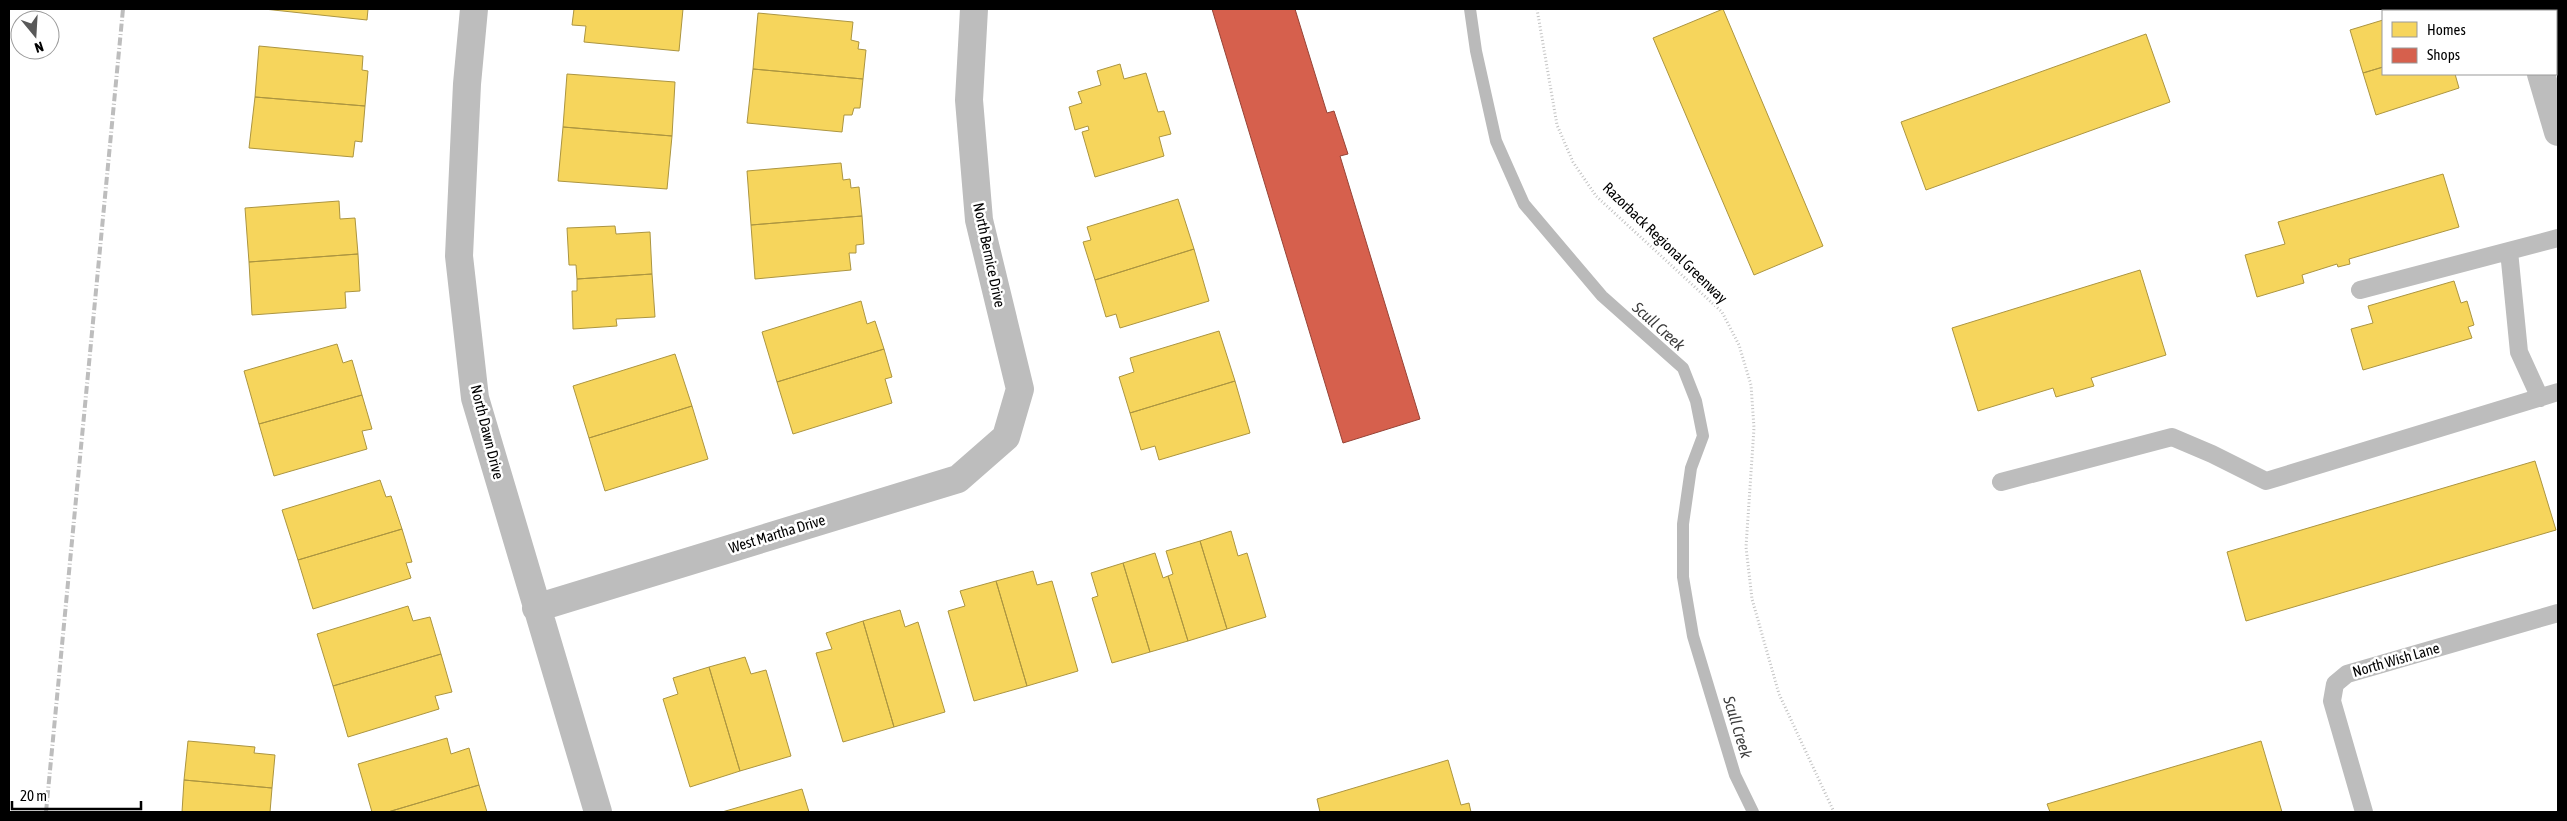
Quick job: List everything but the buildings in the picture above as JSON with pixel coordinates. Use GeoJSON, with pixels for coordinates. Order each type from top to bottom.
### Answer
{"type":"FeatureCollection","features":[{"type":"Feature","properties":{"kind":"street","name":"North Dawn Drive"},"geometry":{"type":"LineString","coordinates":[[474,9],[467,84],[459,256],[475,398],[598,812]]}},
{"type":"Feature","properties":{"kind":"street","name":"North Bernice Drive"},"geometry":{"type":"LineString","coordinates":[[974,9],[969,100],[978,220],[1020,389],[1006,437]]}},
{"type":"Feature","properties":{"kind":"street"},"geometry":{"type":"LineString","coordinates":[[2541,75],[2558,132]]}},
{"type":"Feature","properties":{"kind":"street","name":"West Martha Drive"},"geometry":{"type":"LineString","coordinates":[[536,608],[958,479],[1006,437]]}},
{"type":"Feature","properties":{"kind":"lane"},"geometry":{"type":"LineString","coordinates":[[2360,290],[2558,238]]}},
{"type":"Feature","properties":{"kind":"lane"},"geometry":{"type":"LineString","coordinates":[[2509,251],[2519,352],[2540,398]]}},
{"type":"Feature","properties":{"kind":"lane"},"geometry":{"type":"LineString","coordinates":[[2001,482],[2172,437],[2212,454],[2266,481],[2558,392]]}},
{"type":"Feature","properties":{"kind":"lane","name":"North Wish Lane"},"geometry":{"type":"LineString","coordinates":[[2364,812],[2332,700],[2335,684],[2347,674],[2558,613]]}},
{"type":"Feature","properties":{"kind":"path","name":"Razorback Regional Greenway"},"geometry":{"type":"LineString","coordinates":[[1537,9],[1557,124],[1573,162],[1596,196],[1722,312],[1739,345],[1751,385],[1754,428],[1746,547],[1752,599],[1779,694],[1834,812]]}},
{"type":"Feature","properties":{"kind":"waterway","name":"Scull Creek"},"geometry":{"type":"LineString","coordinates":[[1470,9],[1476,51],[1496,141],[1524,204],[1602,296],[1683,368],[1696,401],[1703,436],[1691,468],[1683,524],[1683,577],[1693,636],[1735,775],[1753,812]]}},
{"type":"Feature","properties":{"kind":"railway"},"geometry":{"type":"LineString","coordinates":[[46,812],[123,9]]}}]}
